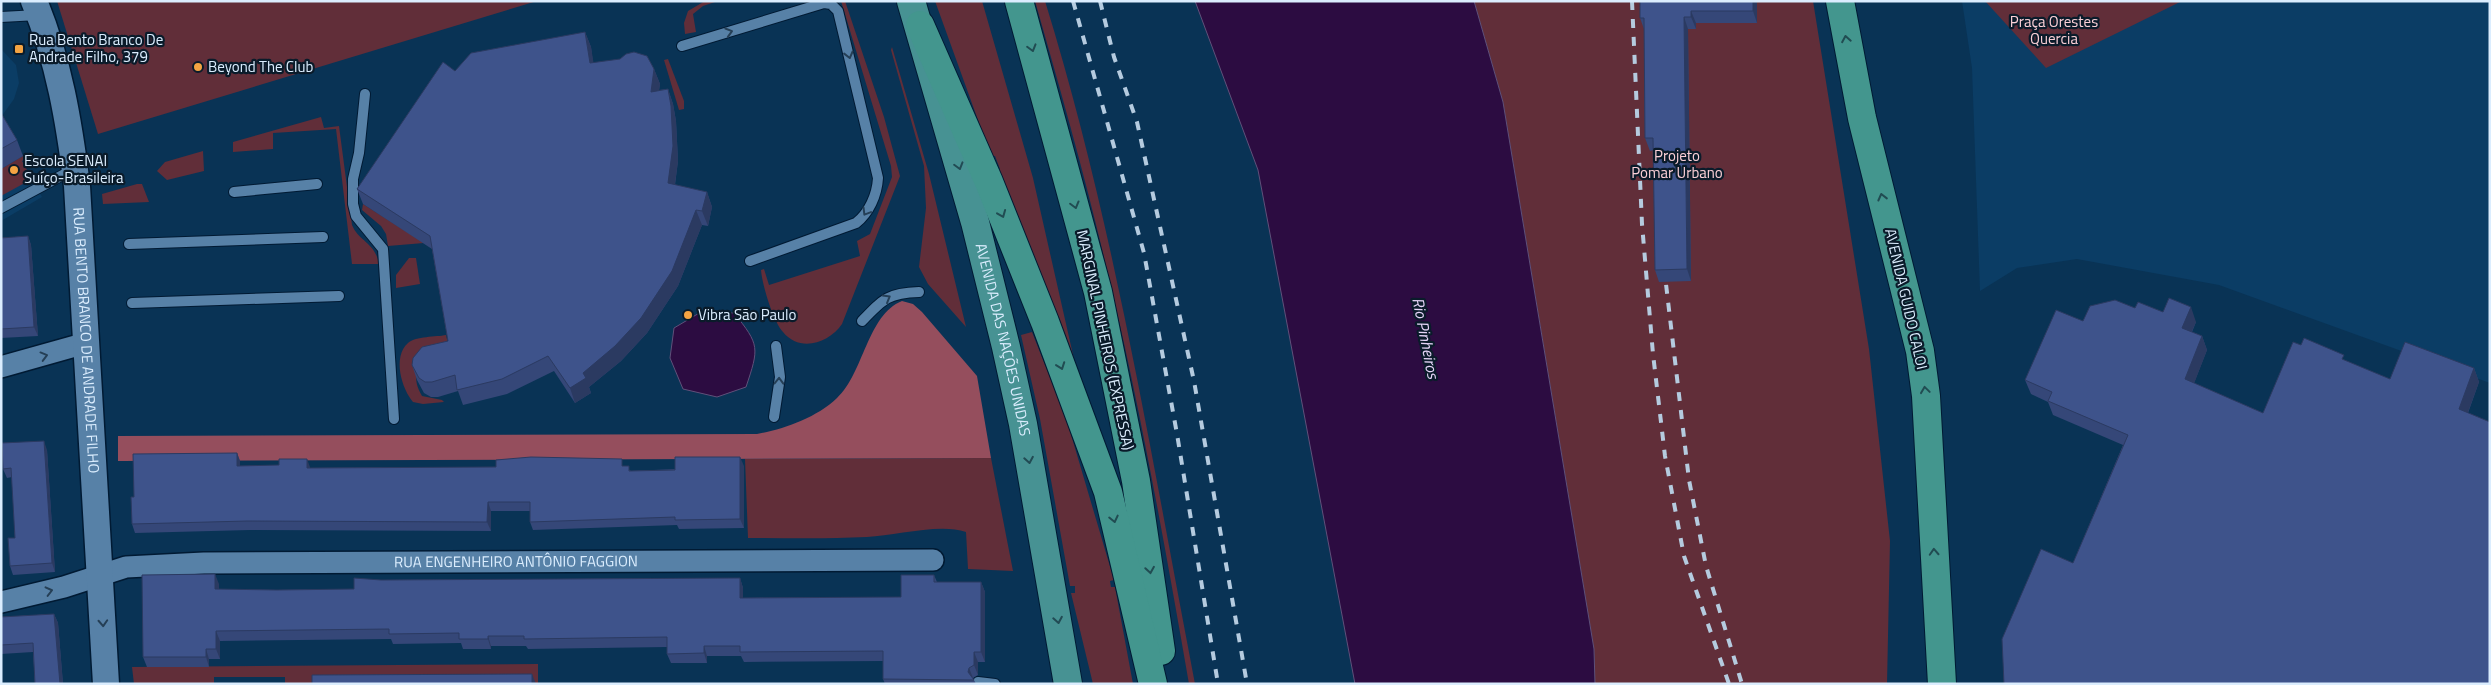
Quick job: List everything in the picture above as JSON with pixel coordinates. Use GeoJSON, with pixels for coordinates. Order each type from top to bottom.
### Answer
{"type":"FeatureCollection","features":[{"type":"Feature","properties":{"kind":"highway","name":"MARGINAL PINHEIROS (EXPRESSA)"},"geometry":{"type":"LineString","coordinates":[[1019,1],[1098,292],[1136,481],[1165,684]]}},
{"type":"Feature","properties":{"kind":"highway","name":"AVENIDA GUIDO CALOI"},"geometry":{"type":"LineString","coordinates":[[1840,1],[1862,118],[1920,351],[1926,396],[1937,601]]}},
{"type":"Feature","properties":{"kind":"highway"},"geometry":{"type":"LineString","coordinates":[[916,13],[1007,226],[1108,492],[1153,684]]}},
{"type":"Feature","properties":{"kind":"highway","name":"AVENIDA DAS NAÇÕES UNIDAS"},"geometry":{"type":"LineString","coordinates":[[916,13],[975,222],[1006,347],[1023,424],[1068,684]]}},
{"type":"Feature","properties":{"kind":"highway"},"geometry":{"type":"LineString","coordinates":[[1930,684],[1937,601]]}},
{"type":"Feature","properties":{"kind":"highway"},"geometry":{"type":"LineString","coordinates":[[1937,601],[1942,684]]}},
{"type":"Feature","properties":{"kind":"street","name":"RUA BENTO BRANCO DE ANDRADE FILHO"},"geometry":{"type":"LineString","coordinates":[[37,8],[58,71],[71,131],[75,169],[106,684]]}},
{"type":"Feature","properties":{"kind":"street"},"geometry":{"type":"LineString","coordinates":[[1,367],[86,343]]}},
{"type":"Feature","properties":{"kind":"street","name":"RUA ENGENHEIRO ANTÔNIO FAGGION"},"geometry":{"type":"LineString","coordinates":[[1,602],[64,587],[126,567],[204,563],[933,560]]}},
{"type":"Feature","properties":{"kind":"lane"},"geometry":{"type":"LineString","coordinates":[[682,46],[824,3],[831,4],[838,11],[878,178],[876,192],[867,213],[856,223],[750,261]]}},
{"type":"Feature","properties":{"kind":"lane"},"geometry":{"type":"LineString","coordinates":[[1,17],[37,8]]}},
{"type":"Feature","properties":{"kind":"lane"},"geometry":{"type":"LineString","coordinates":[[365,94],[360,153],[353,179],[353,204],[356,216],[383,249],[394,419]]}},
{"type":"Feature","properties":{"kind":"lane"},"geometry":{"type":"LineString","coordinates":[[1,208],[75,169]]}},
{"type":"Feature","properties":{"kind":"lane"},"geometry":{"type":"LineString","coordinates":[[234,192],[317,184]]}},
{"type":"Feature","properties":{"kind":"lane"},"geometry":{"type":"LineString","coordinates":[[129,244],[323,237]]}},
{"type":"Feature","properties":{"kind":"lane"},"geometry":{"type":"LineString","coordinates":[[862,321],[881,300],[890,294],[919,292]]}},
{"type":"Feature","properties":{"kind":"lane"},"geometry":{"type":"LineString","coordinates":[[132,303],[339,296]]}},
{"type":"Feature","properties":{"kind":"lane"},"geometry":{"type":"LineString","coordinates":[[774,417],[780,377],[776,346]]}},
{"type":"Feature","properties":{"kind":"lane"},"geometry":{"type":"LineString","coordinates":[[978,682],[995,684]]}},
{"type":"Feature","properties":{"kind":"shaded area"},"geometry":{"type":"Polygon","coordinates":[[[1962,1],[2490,1],[2490,383],[2219,285],[2077,259],[2017,268],[1980,291],[1972,68],[1962,1]]]}},
{"type":"Feature","properties":{"kind":"shaded area","name":"Escola SENAI Suíço-Brasileira"},"geometry":{"type":"Polygon","coordinates":[[[1,49],[16,65],[19,83],[14,99],[1,117],[1,49]]]}},
{"type":"Feature","properties":{"kind":"shaded area","name":"Escola SENAI Suíço-Brasileira"},"geometry":{"type":"Polygon","coordinates":[[[1,120],[25,159],[22,161],[42,197],[1,221],[1,120]]]}},
{"type":"Feature","properties":{"kind":"shaded area"},"geometry":{"type":"Polygon","coordinates":[[[902,301],[913,304],[922,312],[977,376],[991,458],[118,461],[118,436],[757,434],[799,422],[829,405],[837,398],[854,374],[873,331],[881,319],[890,308],[902,301]]]}},
{"type":"Feature","properties":{"kind":"green space","name":"Beyond The Club"},"geometry":{"type":"Polygon","coordinates":[[[57,1],[537,1],[98,134],[57,1]]]}},
{"type":"Feature","properties":{"kind":"green space"},"geometry":{"type":"Polygon","coordinates":[[[705,1],[718,1],[703,6],[693,14],[696,32],[685,34],[684,23],[688,11],[705,1]]]}},
{"type":"Feature","properties":{"kind":"green space"},"geometry":{"type":"Polygon","coordinates":[[[841,1],[845,1],[884,117],[900,176],[842,324],[830,336],[814,343],[806,344],[790,338],[779,327],[763,284],[761,270],[764,269],[769,285],[860,256],[857,241],[870,234],[892,177],[891,166],[841,1]]]}},
{"type":"Feature","properties":{"kind":"green space"},"geometry":{"type":"Polygon","coordinates":[[[935,1],[982,1],[1033,178],[1076,368],[996,171],[1000,169],[995,156],[991,156],[935,1]]]}},
{"type":"Feature","properties":{"kind":"green space"},"geometry":{"type":"Polygon","coordinates":[[[1035,1],[1045,1],[1069,85],[1111,255],[1195,684],[1189,684],[1150,468],[1116,306],[1079,158],[1035,1]]]}},
{"type":"Feature","properties":{"kind":"green space","name":"Projeto Pomar Urbano"},"geometry":{"type":"Polygon","coordinates":[[[1474,1],[1813,1],[1869,349],[1890,541],[1887,684],[1595,684],[1594,649],[1503,102],[1474,1]]]}},
{"type":"Feature","properties":{"kind":"green space","name":"Praça Orestes Quercia"},"geometry":{"type":"Polygon","coordinates":[[[1985,1],[2182,1],[2046,68],[1985,1]]]}},
{"type":"Feature","properties":{"kind":"green space"},"geometry":{"type":"Polygon","coordinates":[[[892,47],[929,174],[966,327],[928,284],[919,267],[926,208],[924,166],[891,50],[892,47]]]}},
{"type":"Feature","properties":{"kind":"green space"},"geometry":{"type":"Polygon","coordinates":[[[668,59],[684,101],[684,109],[679,110],[664,60],[668,59]]]}},
{"type":"Feature","properties":{"kind":"green space"},"geometry":{"type":"Polygon","coordinates":[[[321,117],[324,128],[339,126],[352,225],[355,231],[371,246],[379,264],[352,264],[336,129],[273,133],[273,149],[233,152],[233,142],[321,117]]]}},
{"type":"Feature","properties":{"kind":"green space"},"geometry":{"type":"Polygon","coordinates":[[[203,151],[204,171],[167,180],[157,171],[165,162],[203,151]]]}},
{"type":"Feature","properties":{"kind":"green space"},"geometry":{"type":"Polygon","coordinates":[[[23,156],[25,159],[22,161],[32,179],[1,196],[1,169],[23,156]]]}},
{"type":"Feature","properties":{"kind":"green space"},"geometry":{"type":"Polygon","coordinates":[[[142,184],[149,202],[103,204],[102,194],[142,184]]]}},
{"type":"Feature","properties":{"kind":"green space"},"geometry":{"type":"Polygon","coordinates":[[[363,204],[424,243],[388,246],[386,234],[381,226],[362,210],[363,204]]]}},
{"type":"Feature","properties":{"kind":"green space"},"geometry":{"type":"Polygon","coordinates":[[[409,258],[416,258],[420,284],[396,288],[396,275],[409,258]]]}},
{"type":"Feature","properties":{"kind":"green space"},"geometry":{"type":"Polygon","coordinates":[[[1032,332],[1067,421],[1114,580],[1110,581],[1111,587],[1115,587],[1133,684],[1093,684],[1071,593],[1075,593],[1075,586],[1070,586],[1040,419],[1021,335],[1032,332]]]}},
{"type":"Feature","properties":{"kind":"green space"},"geometry":{"type":"Polygon","coordinates":[[[446,335],[452,362],[417,371],[416,378],[422,396],[444,402],[423,404],[413,402],[405,389],[400,373],[400,356],[403,349],[408,343],[416,339],[446,335]]]}},
{"type":"Feature","properties":{"kind":"green space"},"geometry":{"type":"Polygon","coordinates":[[[991,458],[1013,571],[968,569],[966,532],[955,530],[930,529],[852,538],[748,538],[745,459],[991,458]]]}},
{"type":"Feature","properties":{"kind":"green space"},"geometry":{"type":"Polygon","coordinates":[[[538,664],[538,684],[285,684],[285,677],[214,677],[214,684],[134,684],[132,667],[538,664]]]}},
{"type":"Feature","properties":{"kind":"water","name":"Rio Pinheiros"},"geometry":{"type":"Polygon","coordinates":[[[1195,1],[1474,1],[1503,102],[1594,649],[1595,684],[1355,684],[1258,170],[1195,1]]]}},
{"type":"Feature","properties":{"kind":"water"},"geometry":{"type":"Polygon","coordinates":[[[701,312],[734,313],[749,333],[755,347],[755,355],[746,387],[717,397],[683,389],[670,358],[674,328],[701,312]]]}},
{"type":"Feature","properties":{"kind":"building"},"geometry":{"type":"Polygon","coordinates":[[[1640,1],[1753,1],[1753,11],[1691,11],[1691,17],[1684,17],[1687,269],[1655,270],[1653,138],[1645,138],[1644,18],[1640,18],[1640,1]]]}},
{"type":"Feature","properties":{"kind":"building"},"geometry":{"type":"Polygon","coordinates":[[[585,32],[590,63],[620,59],[626,54],[634,52],[647,56],[654,69],[651,92],[668,89],[671,106],[673,146],[668,183],[707,192],[702,211],[696,210],[672,271],[641,318],[615,346],[583,373],[586,378],[570,388],[548,356],[502,379],[457,390],[455,375],[432,382],[425,382],[419,378],[412,365],[413,358],[422,347],[448,341],[430,236],[357,189],[443,62],[455,71],[471,53],[585,32]]]}},
{"type":"Feature","properties":{"kind":"building"},"geometry":{"type":"Polygon","coordinates":[[[1,113],[17,140],[1,149],[1,113]]]}},
{"type":"Feature","properties":{"kind":"building"},"geometry":{"type":"Polygon","coordinates":[[[28,236],[34,327],[1,329],[1,238],[28,236]]]}},
{"type":"Feature","properties":{"kind":"building"},"geometry":{"type":"Polygon","coordinates":[[[2169,298],[2191,307],[2182,328],[2202,336],[2185,379],[2263,413],[2293,342],[2301,345],[2304,338],[2344,355],[2342,359],[2390,379],[2405,342],[2474,368],[2459,409],[2490,422],[2490,684],[2004,684],[2002,639],[2041,549],[2073,563],[2128,435],[2048,401],[2052,392],[2025,380],[2056,310],[2083,321],[2090,306],[2115,300],[2135,308],[2138,302],[2163,312],[2169,298]]]}},
{"type":"Feature","properties":{"kind":"building"},"geometry":{"type":"Polygon","coordinates":[[[44,441],[52,563],[10,566],[8,538],[15,538],[11,468],[3,469],[2,443],[44,441]]]}},
{"type":"Feature","properties":{"kind":"building"},"geometry":{"type":"Polygon","coordinates":[[[237,453],[237,466],[279,465],[279,459],[307,459],[307,468],[496,467],[496,460],[531,457],[622,459],[622,466],[629,466],[629,471],[675,470],[675,457],[740,457],[740,519],[675,520],[675,517],[530,522],[530,502],[488,502],[487,522],[247,521],[132,524],[131,497],[134,497],[133,454],[237,453]]]}},
{"type":"Feature","properties":{"kind":"building"},"geometry":{"type":"Polygon","coordinates":[[[215,574],[215,589],[277,590],[354,589],[354,578],[381,580],[740,578],[740,598],[901,597],[901,575],[934,575],[934,582],[981,582],[981,652],[974,652],[974,665],[969,668],[968,672],[974,680],[883,679],[883,651],[740,652],[740,646],[704,646],[704,653],[667,654],[667,637],[524,639],[524,636],[488,636],[488,639],[459,639],[459,633],[389,634],[389,629],[216,631],[216,649],[206,649],[206,657],[143,657],[142,575],[215,574]]]}},
{"type":"Feature","properties":{"kind":"building"},"geometry":{"type":"Polygon","coordinates":[[[54,614],[60,684],[35,684],[33,643],[1,645],[1,617],[54,614]]]}},
{"type":"Feature","properties":{"kind":"building"},"geometry":{"type":"Polygon","coordinates":[[[532,674],[532,684],[312,684],[312,675],[532,674]]]}},
{"type":"Feature","properties":{"kind":"railway"},"geometry":{"type":"LineString","coordinates":[[1073,1],[1144,253],[1177,434],[1218,684]]}},
{"type":"Feature","properties":{"kind":"railway"},"geometry":{"type":"LineString","coordinates":[[1100,1],[1114,57],[1137,122],[1194,381],[1247,684]]}},
{"type":"Feature","properties":{"kind":"railway"},"geometry":{"type":"LineString","coordinates":[[1632,1],[1642,224],[1653,354],[1665,456],[1684,556],[1729,684]]}},
{"type":"Feature","properties":{"kind":"railway"},"geometry":{"type":"LineString","coordinates":[[1664,267],[1689,480],[1706,566],[1742,684]]}},
{"type":"Feature","properties":{"kind":"place","name":"Rua Bento Branco De Andrade Filho, 379"},"geometry":{"type":"Point","coordinates":[19,49]}},
{"type":"Feature","properties":{"kind":"place","name":"Beyond The Club"},"geometry":{"type":"Point","coordinates":[198,67]}},
{"type":"Feature","properties":{"kind":"place","name":"Escola SENAI Suíço-Brasileira"},"geometry":{"type":"Point","coordinates":[14,170]}},
{"type":"Feature","properties":{"kind":"place","name":"Vibra São Paulo"},"geometry":{"type":"Point","coordinates":[688,315]}}]}
